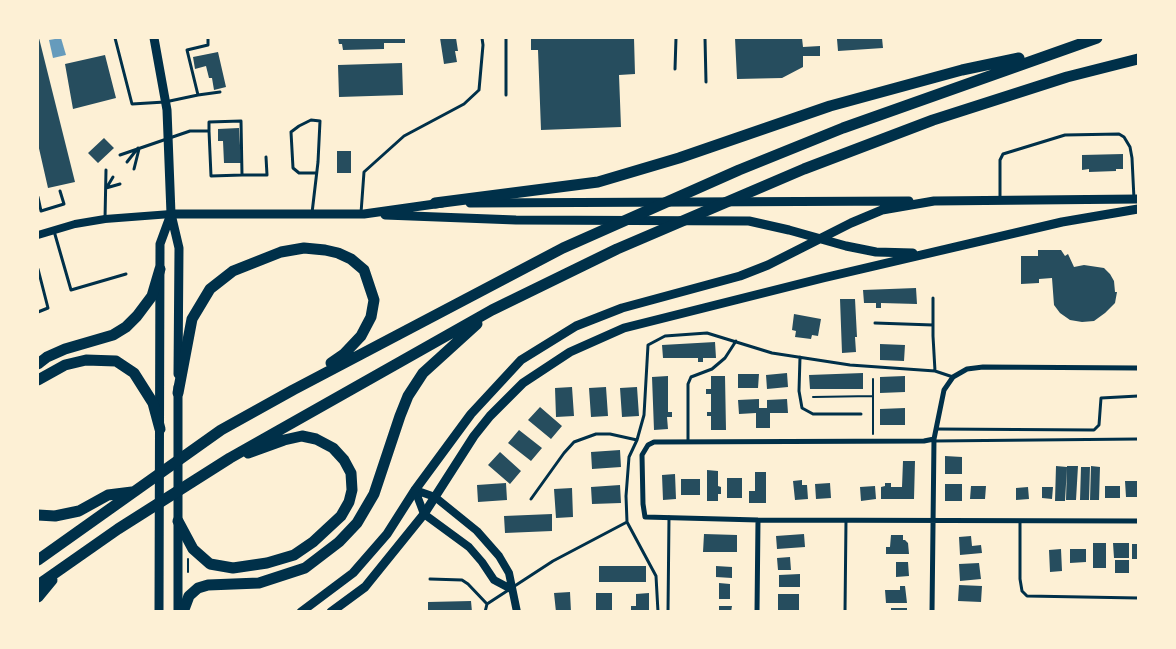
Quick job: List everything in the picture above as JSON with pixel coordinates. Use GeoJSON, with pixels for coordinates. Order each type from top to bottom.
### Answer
{"type":"FeatureCollection","features":[{"type":"Feature","properties":{"kind":"highway"},"geometry":{"type":"LineString","coordinates":[[38,560],[221,430],[563,248],[739,170],[852,125],[1060,49],[1097,38]]}},
{"type":"Feature","properties":{"kind":"highway"},"geometry":{"type":"LineString","coordinates":[[435,203],[598,182],[680,158],[830,106],[962,70],[1060,49]]}},
{"type":"Feature","properties":{"kind":"highway"},"geometry":{"type":"LineString","coordinates":[[38,585],[62,567],[225,461],[492,310],[617,249],[804,169],[933,120],[1067,77],[1138,59]]}},
{"type":"Feature","properties":{"kind":"highway"},"geometry":{"type":"LineString","coordinates":[[178,393],[192,319],[210,289],[233,271],[281,252],[304,248],[338,253],[351,259],[364,270],[374,300],[371,317],[361,336],[344,354],[293,390]]}},
{"type":"Feature","properties":{"kind":"highway"},"geometry":{"type":"LineString","coordinates":[[38,364],[47,357],[113,335],[126,327],[152,296],[160,269]]}},
{"type":"Feature","properties":{"kind":"highway"},"geometry":{"type":"LineString","coordinates":[[183,612],[189,596],[198,588],[208,585],[259,583],[305,568],[340,542],[357,523],[374,494],[400,416],[408,396],[422,373],[492,310]]}},
{"type":"Feature","properties":{"kind":"highway"},"geometry":{"type":"LineString","coordinates":[[38,380],[65,365],[86,360],[116,361],[134,373],[153,404],[160,429]]}},
{"type":"Feature","properties":{"kind":"highway"},"geometry":{"type":"LineString","coordinates":[[178,520],[193,549],[210,564],[233,568],[251,566],[294,555],[313,542],[341,516],[349,502],[352,490],[351,473],[344,460],[333,448],[316,439],[302,436],[284,440],[225,461]]}},
{"type":"Feature","properties":{"kind":"highway"},"geometry":{"type":"LineString","coordinates":[[38,515],[55,516],[79,512],[108,495],[134,492]]}},
{"type":"Feature","properties":{"kind":"highway"},"geometry":{"type":"LineString","coordinates":[[38,597],[62,567]]}},
{"type":"Feature","properties":{"kind":"main road"},"geometry":{"type":"LineString","coordinates":[[154,38],[166,102],[171,214],[179,248],[178,612]]}},
{"type":"Feature","properties":{"kind":"main road"},"geometry":{"type":"LineString","coordinates":[[926,254],[876,252],[749,221],[526,220],[364,214],[435,203],[1136,200]]}},
{"type":"Feature","properties":{"kind":"main road"},"geometry":{"type":"LineString","coordinates":[[301,612],[353,573],[387,534],[415,490],[471,414],[521,360],[576,326],[613,312],[740,276],[768,266],[852,223],[882,210],[934,201]]}},
{"type":"Feature","properties":{"kind":"main road"},"geometry":{"type":"LineString","coordinates":[[331,612],[365,587],[424,514],[474,436],[490,416],[523,383],[570,352],[624,328],[1062,222],[1138,209]]}},
{"type":"Feature","properties":{"kind":"main road"},"geometry":{"type":"LineString","coordinates":[[171,214],[361,214]]}},
{"type":"Feature","properties":{"kind":"main road"},"geometry":{"type":"LineString","coordinates":[[159,612],[160,244],[171,214]]}},
{"type":"Feature","properties":{"kind":"street"},"geometry":{"type":"LineString","coordinates":[[38,235],[105,219],[171,214]]}},
{"type":"Feature","properties":{"kind":"street"},"geometry":{"type":"LineString","coordinates":[[932,612],[934,440],[944,390],[953,377],[967,369],[983,366],[1138,368]]}},
{"type":"Feature","properties":{"kind":"street"},"geometry":{"type":"LineString","coordinates":[[934,440],[654,442],[648,445],[642,455],[645,517],[758,520],[1138,521]]}},
{"type":"Feature","properties":{"kind":"street"},"geometry":{"type":"LineString","coordinates":[[415,490],[435,496],[477,531],[499,556],[509,573],[517,612]]}},
{"type":"Feature","properties":{"kind":"street"},"geometry":{"type":"LineString","coordinates":[[415,490],[424,514],[469,547],[494,580],[511,589]]}},
{"type":"Feature","properties":{"kind":"street"},"geometry":{"type":"LineString","coordinates":[[757,612],[758,520]]}},
{"type":"Feature","properties":{"kind":"lane"},"geometry":{"type":"LineString","coordinates":[[115,38],[132,104],[166,102],[220,92]]}},
{"type":"Feature","properties":{"kind":"lane"},"geometry":{"type":"LineString","coordinates":[[198,95],[188,50],[208,45],[208,38]]}},
{"type":"Feature","properties":{"kind":"lane"},"geometry":{"type":"LineString","coordinates":[[361,214],[364,172],[404,136],[464,104],[480,90],[482,38]]}},
{"type":"Feature","properties":{"kind":"lane"},"geometry":{"type":"LineString","coordinates":[[506,38],[506,95]]}},
{"type":"Feature","properties":{"kind":"lane"},"geometry":{"type":"LineString","coordinates":[[675,69],[676,38]]}},
{"type":"Feature","properties":{"kind":"lane"},"geometry":{"type":"LineString","coordinates":[[705,38],[706,82]]}},
{"type":"Feature","properties":{"kind":"lane"},"geometry":{"type":"LineString","coordinates":[[312,214],[316,173],[320,120],[311,120],[291,132],[292,168],[299,174],[316,173]]}},
{"type":"Feature","properties":{"kind":"lane"},"geometry":{"type":"LineString","coordinates":[[242,175],[241,121],[209,122],[211,176],[267,175],[266,157]]}},
{"type":"Feature","properties":{"kind":"lane"},"geometry":{"type":"LineString","coordinates":[[120,155],[190,131],[209,131]]}},
{"type":"Feature","properties":{"kind":"lane"},"geometry":{"type":"LineString","coordinates":[[1000,201],[1000,160],[1003,154],[1065,135],[1120,134],[1130,147],[1136,200]]}},
{"type":"Feature","properties":{"kind":"lane"},"geometry":{"type":"LineString","coordinates":[[127,162],[139,148]]}},
{"type":"Feature","properties":{"kind":"lane"},"geometry":{"type":"LineString","coordinates":[[134,169],[139,148]]}},
{"type":"Feature","properties":{"kind":"lane"},"geometry":{"type":"LineString","coordinates":[[105,219],[106,170]]}},
{"type":"Feature","properties":{"kind":"lane"},"geometry":{"type":"LineString","coordinates":[[106,188],[113,177]]}},
{"type":"Feature","properties":{"kind":"lane"},"geometry":{"type":"LineString","coordinates":[[106,188],[120,184]]}},
{"type":"Feature","properties":{"kind":"lane"},"geometry":{"type":"LineString","coordinates":[[38,197],[41,211],[64,204],[60,192]]}},
{"type":"Feature","properties":{"kind":"lane"},"geometry":{"type":"LineString","coordinates":[[54,230],[71,290],[126,274]]}},
{"type":"Feature","properties":{"kind":"lane"},"geometry":{"type":"LineString","coordinates":[[38,268],[48,308],[38,312]]}},
{"type":"Feature","properties":{"kind":"lane"},"geometry":{"type":"LineString","coordinates":[[934,298],[935,371]]}},
{"type":"Feature","properties":{"kind":"lane"},"geometry":{"type":"LineString","coordinates":[[876,323],[933,325]]}},
{"type":"Feature","properties":{"kind":"lane"},"geometry":{"type":"LineString","coordinates":[[658,612],[656,576],[627,522],[626,496],[629,457],[637,440],[644,415],[648,345],[665,336],[707,333],[772,352],[850,365],[935,371],[953,377]]}},
{"type":"Feature","properties":{"kind":"lane"},"geometry":{"type":"LineString","coordinates":[[688,441],[688,384],[692,377],[712,369],[725,358],[736,340]]}},
{"type":"Feature","properties":{"kind":"lane"},"geometry":{"type":"LineString","coordinates":[[800,357],[799,391],[802,408],[813,414],[861,414]]}},
{"type":"Feature","properties":{"kind":"lane"},"geometry":{"type":"LineString","coordinates":[[936,429],[1094,430],[1098,425],[1101,398],[1138,396]]}},
{"type":"Feature","properties":{"kind":"lane"},"geometry":{"type":"LineString","coordinates":[[531,499],[574,442],[596,434],[610,434],[637,440]]}},
{"type":"Feature","properties":{"kind":"lane"},"geometry":{"type":"LineString","coordinates":[[934,440],[1138,440]]}},
{"type":"Feature","properties":{"kind":"lane"},"geometry":{"type":"LineString","coordinates":[[668,612],[669,517]]}},
{"type":"Feature","properties":{"kind":"lane"},"geometry":{"type":"LineString","coordinates":[[845,612],[846,520]]}},
{"type":"Feature","properties":{"kind":"lane"},"geometry":{"type":"LineString","coordinates":[[485,612],[487,604],[553,561],[627,522]]}},
{"type":"Feature","properties":{"kind":"lane"},"geometry":{"type":"LineString","coordinates":[[1020,522],[1020,579],[1022,591],[1027,596],[1138,598]]}},
{"type":"Feature","properties":{"kind":"lane"},"geometry":{"type":"LineString","coordinates":[[430,579],[462,580],[487,604]]}},
{"type":"Feature","properties":{"kind":"path"},"geometry":{"type":"LineString","coordinates":[[873,379],[873,437]]}},
{"type":"Feature","properties":{"kind":"path"},"geometry":{"type":"LineString","coordinates":[[813,397],[873,396]]}},
{"type":"Feature","properties":{"kind":"path"},"geometry":{"type":"LineString","coordinates":[[188,556],[188,578]]}},
{"type":"Feature","properties":{"kind":"water"},"geometry":{"type":"Polygon","coordinates":[[[61,38],[66,55],[53,58],[49,40],[61,38]]]}},
{"type":"Feature","properties":{"kind":"building"},"geometry":{"type":"Polygon","coordinates":[[[38,38],[75,182],[48,188],[38,144],[38,38]]]}},
{"type":"Feature","properties":{"kind":"building"},"geometry":{"type":"Polygon","coordinates":[[[338,38],[405,38],[405,43],[384,43],[384,49],[343,50],[338,38]]]}},
{"type":"Feature","properties":{"kind":"building"},"geometry":{"type":"Polygon","coordinates":[[[440,38],[456,38],[458,51],[455,51],[457,62],[444,64],[440,38]]]}},
{"type":"Feature","properties":{"kind":"building"},"geometry":{"type":"Polygon","coordinates":[[[531,38],[634,38],[635,74],[619,75],[621,127],[541,130],[538,50],[531,50],[531,38]]]}},
{"type":"Feature","properties":{"kind":"building"},"geometry":{"type":"Polygon","coordinates":[[[735,38],[802,38],[803,47],[820,46],[820,56],[803,56],[803,67],[782,78],[737,79],[735,38]]]}},
{"type":"Feature","properties":{"kind":"building"},"geometry":{"type":"Polygon","coordinates":[[[882,38],[883,48],[838,51],[837,39],[882,38]]]}},
{"type":"Feature","properties":{"kind":"building"},"geometry":{"type":"Polygon","coordinates":[[[218,52],[226,87],[214,90],[212,78],[209,78],[206,66],[195,69],[193,57],[218,52]]]}},
{"type":"Feature","properties":{"kind":"building"},"geometry":{"type":"Polygon","coordinates":[[[105,55],[116,98],[73,109],[65,64],[105,55]]]}},
{"type":"Feature","properties":{"kind":"building"},"geometry":{"type":"Polygon","coordinates":[[[402,63],[403,95],[339,97],[338,65],[402,63]]]}},
{"type":"Feature","properties":{"kind":"building"},"geometry":{"type":"Polygon","coordinates":[[[239,128],[241,163],[224,163],[223,141],[218,141],[218,129],[239,128]]]}},
{"type":"Feature","properties":{"kind":"building"},"geometry":{"type":"Polygon","coordinates":[[[104,138],[114,148],[98,163],[88,153],[104,138]]]}},
{"type":"Feature","properties":{"kind":"building"},"geometry":{"type":"Polygon","coordinates":[[[337,151],[351,151],[351,173],[337,173],[337,151]]]}},
{"type":"Feature","properties":{"kind":"building"},"geometry":{"type":"Polygon","coordinates":[[[1123,154],[1123,169],[1089,172],[1089,169],[1082,170],[1082,155],[1123,154]]]}},
{"type":"Feature","properties":{"kind":"building"},"geometry":{"type":"Polygon","coordinates":[[[1038,250],[1061,250],[1065,256],[1068,254],[1074,267],[1084,265],[1104,268],[1114,281],[1115,292],[1117,292],[1115,303],[1094,321],[1070,320],[1060,313],[1054,305],[1052,278],[1039,279],[1039,283],[1021,284],[1021,256],[1038,256],[1038,250]]]}},
{"type":"Feature","properties":{"kind":"building"},"geometry":{"type":"Polygon","coordinates":[[[916,288],[917,304],[881,303],[881,308],[876,308],[876,303],[864,303],[863,290],[916,288]]]}},
{"type":"Feature","properties":{"kind":"building"},"geometry":{"type":"Polygon","coordinates":[[[840,299],[855,299],[856,352],[842,353],[840,299]]]}},
{"type":"Feature","properties":{"kind":"building"},"geometry":{"type":"Polygon","coordinates":[[[794,314],[821,319],[818,336],[812,335],[811,339],[795,337],[796,331],[792,330],[794,314]]]}},
{"type":"Feature","properties":{"kind":"building"},"geometry":{"type":"Polygon","coordinates":[[[715,342],[716,358],[703,358],[703,362],[698,362],[698,358],[663,358],[662,345],[715,342]]]}},
{"type":"Feature","properties":{"kind":"building"},"geometry":{"type":"Polygon","coordinates":[[[880,344],[905,345],[904,361],[880,360],[880,344]]]}},
{"type":"Feature","properties":{"kind":"building"},"geometry":{"type":"Polygon","coordinates":[[[787,373],[788,387],[767,389],[766,375],[787,373]]]}},
{"type":"Feature","properties":{"kind":"building"},"geometry":{"type":"Polygon","coordinates":[[[863,373],[863,389],[810,389],[809,375],[863,373]]]}},
{"type":"Feature","properties":{"kind":"building"},"geometry":{"type":"Polygon","coordinates":[[[738,374],[759,374],[758,388],[738,388],[738,374]]]}},
{"type":"Feature","properties":{"kind":"building"},"geometry":{"type":"Polygon","coordinates":[[[668,376],[668,412],[672,412],[672,417],[667,417],[668,429],[654,430],[652,377],[668,376]]]}},
{"type":"Feature","properties":{"kind":"building"},"geometry":{"type":"Polygon","coordinates":[[[711,376],[725,376],[726,430],[711,430],[711,416],[707,416],[707,412],[711,412],[711,394],[706,394],[706,389],[711,389],[711,376]]]}},
{"type":"Feature","properties":{"kind":"building"},"geometry":{"type":"Polygon","coordinates":[[[905,376],[905,392],[880,393],[880,377],[905,376]]]}},
{"type":"Feature","properties":{"kind":"building"},"geometry":{"type":"Polygon","coordinates":[[[572,387],[574,416],[556,417],[555,388],[572,387]]]}},
{"type":"Feature","properties":{"kind":"building"},"geometry":{"type":"Polygon","coordinates":[[[606,387],[608,416],[591,417],[589,388],[606,387]]]}},
{"type":"Feature","properties":{"kind":"building"},"geometry":{"type":"Polygon","coordinates":[[[637,387],[639,416],[622,417],[620,388],[637,387]]]}},
{"type":"Feature","properties":{"kind":"building"},"geometry":{"type":"Polygon","coordinates":[[[759,399],[759,408],[767,408],[767,400],[787,399],[788,413],[770,413],[770,428],[756,428],[756,413],[739,414],[738,400],[759,399]]]}},
{"type":"Feature","properties":{"kind":"building"},"geometry":{"type":"Polygon","coordinates":[[[540,407],[562,426],[551,439],[528,420],[540,407]]]}},
{"type":"Feature","properties":{"kind":"building"},"geometry":{"type":"Polygon","coordinates":[[[905,408],[905,425],[880,425],[880,409],[905,408]]]}},
{"type":"Feature","properties":{"kind":"building"},"geometry":{"type":"Polygon","coordinates":[[[519,430],[542,448],[531,461],[508,443],[519,430]]]}},
{"type":"Feature","properties":{"kind":"building"},"geometry":{"type":"Polygon","coordinates":[[[620,450],[621,467],[592,469],[591,452],[620,450]]]}},
{"type":"Feature","properties":{"kind":"building"},"geometry":{"type":"Polygon","coordinates":[[[500,452],[521,471],[510,484],[488,465],[500,452]]]}},
{"type":"Feature","properties":{"kind":"building"},"geometry":{"type":"Polygon","coordinates":[[[945,456],[962,457],[962,474],[945,474],[945,456]]]}},
{"type":"Feature","properties":{"kind":"building"},"geometry":{"type":"Polygon","coordinates":[[[903,461],[915,461],[914,499],[881,499],[881,487],[885,486],[885,483],[891,483],[891,487],[902,487],[903,461]]]}},
{"type":"Feature","properties":{"kind":"building"},"geometry":{"type":"Polygon","coordinates":[[[1056,466],[1067,467],[1065,501],[1055,501],[1056,466]]]}},
{"type":"Feature","properties":{"kind":"building"},"geometry":{"type":"Polygon","coordinates":[[[1067,466],[1078,466],[1076,500],[1066,500],[1067,466]]]}},
{"type":"Feature","properties":{"kind":"building"},"geometry":{"type":"Polygon","coordinates":[[[1091,466],[1100,467],[1099,500],[1090,500],[1091,466]]]}},
{"type":"Feature","properties":{"kind":"building"},"geometry":{"type":"Polygon","coordinates":[[[1081,467],[1090,467],[1089,500],[1080,500],[1081,467]]]}},
{"type":"Feature","properties":{"kind":"building"},"geometry":{"type":"Polygon","coordinates":[[[707,470],[718,471],[718,486],[721,487],[721,494],[718,494],[718,501],[707,501],[707,470]]]}},
{"type":"Feature","properties":{"kind":"building"},"geometry":{"type":"Polygon","coordinates":[[[755,472],[766,472],[766,503],[749,503],[749,491],[755,491],[755,472]]]}},
{"type":"Feature","properties":{"kind":"building"},"geometry":{"type":"Polygon","coordinates":[[[675,474],[676,499],[663,500],[662,475],[675,474]]]}},
{"type":"Feature","properties":{"kind":"building"},"geometry":{"type":"Polygon","coordinates":[[[727,478],[742,478],[742,498],[727,498],[727,478]]]}},
{"type":"Feature","properties":{"kind":"building"},"geometry":{"type":"Polygon","coordinates":[[[681,479],[700,479],[700,495],[681,495],[681,479]]]}},
{"type":"Feature","properties":{"kind":"building"},"geometry":{"type":"Polygon","coordinates":[[[802,480],[802,485],[807,485],[808,499],[795,500],[793,481],[802,480]]]}},
{"type":"Feature","properties":{"kind":"building"},"geometry":{"type":"Polygon","coordinates":[[[1125,481],[1138,481],[1138,497],[1126,497],[1125,481]]]}},
{"type":"Feature","properties":{"kind":"building"},"geometry":{"type":"Polygon","coordinates":[[[506,483],[507,500],[478,502],[477,485],[506,483]]]}},
{"type":"Feature","properties":{"kind":"building"},"geometry":{"type":"Polygon","coordinates":[[[830,483],[831,498],[816,499],[815,484],[830,483]]]}},
{"type":"Feature","properties":{"kind":"building"},"geometry":{"type":"Polygon","coordinates":[[[945,484],[962,484],[962,501],[945,501],[945,484]]]}},
{"type":"Feature","properties":{"kind":"building"},"geometry":{"type":"Polygon","coordinates":[[[620,485],[621,503],[592,504],[591,487],[620,485]]]}},
{"type":"Feature","properties":{"kind":"building"},"geometry":{"type":"Polygon","coordinates":[[[875,486],[876,499],[861,501],[860,487],[875,486]]]}},
{"type":"Feature","properties":{"kind":"building"},"geometry":{"type":"Polygon","coordinates":[[[971,486],[986,486],[985,499],[970,499],[971,486]]]}},
{"type":"Feature","properties":{"kind":"building"},"geometry":{"type":"Polygon","coordinates":[[[1105,486],[1120,486],[1120,498],[1105,498],[1105,486]]]}},
{"type":"Feature","properties":{"kind":"building"},"geometry":{"type":"Polygon","coordinates":[[[1028,487],[1029,499],[1016,500],[1016,488],[1028,487]]]}},
{"type":"Feature","properties":{"kind":"building"},"geometry":{"type":"Polygon","coordinates":[[[1042,487],[1053,487],[1052,499],[1042,498],[1042,487]]]}},
{"type":"Feature","properties":{"kind":"building"},"geometry":{"type":"Polygon","coordinates":[[[572,488],[573,517],[556,518],[554,489],[572,488]]]}},
{"type":"Feature","properties":{"kind":"building"},"geometry":{"type":"Polygon","coordinates":[[[552,514],[552,531],[505,533],[504,516],[552,514]]]}},
{"type":"Feature","properties":{"kind":"building"},"geometry":{"type":"Polygon","coordinates":[[[704,534],[737,535],[737,552],[703,552],[704,534]]]}},
{"type":"Feature","properties":{"kind":"building"},"geometry":{"type":"Polygon","coordinates":[[[804,534],[805,547],[777,549],[776,536],[804,534]]]}},
{"type":"Feature","properties":{"kind":"building"},"geometry":{"type":"Polygon","coordinates":[[[891,535],[903,535],[903,540],[908,543],[909,554],[886,554],[886,547],[890,547],[891,535]]]}},
{"type":"Feature","properties":{"kind":"building"},"geometry":{"type":"Polygon","coordinates":[[[971,536],[972,546],[981,545],[982,553],[960,555],[959,537],[971,536]]]}},
{"type":"Feature","properties":{"kind":"building"},"geometry":{"type":"Polygon","coordinates":[[[1093,543],[1106,543],[1106,568],[1093,568],[1093,543]]]}},
{"type":"Feature","properties":{"kind":"building"},"geometry":{"type":"Polygon","coordinates":[[[1113,543],[1129,543],[1129,558],[1114,558],[1113,543]]]}},
{"type":"Feature","properties":{"kind":"building"},"geometry":{"type":"Polygon","coordinates":[[[1132,544],[1138,544],[1138,559],[1132,559],[1132,544]]]}},
{"type":"Feature","properties":{"kind":"building"},"geometry":{"type":"Polygon","coordinates":[[[1061,549],[1062,571],[1050,572],[1049,550],[1061,549]]]}},
{"type":"Feature","properties":{"kind":"building"},"geometry":{"type":"Polygon","coordinates":[[[1070,549],[1086,549],[1086,562],[1070,563],[1070,549]]]}},
{"type":"Feature","properties":{"kind":"building"},"geometry":{"type":"Polygon","coordinates":[[[790,557],[791,570],[778,570],[777,558],[790,557]]]}},
{"type":"Feature","properties":{"kind":"building"},"geometry":{"type":"Polygon","coordinates":[[[1115,560],[1129,560],[1129,573],[1115,573],[1115,560]]]}},
{"type":"Feature","properties":{"kind":"building"},"geometry":{"type":"Polygon","coordinates":[[[896,562],[908,562],[909,576],[896,577],[896,562]]]}},
{"type":"Feature","properties":{"kind":"building"},"geometry":{"type":"Polygon","coordinates":[[[979,563],[981,579],[960,581],[959,564],[979,563]]]}},
{"type":"Feature","properties":{"kind":"building"},"geometry":{"type":"Polygon","coordinates":[[[599,566],[646,566],[646,582],[599,582],[599,566]]]}},
{"type":"Feature","properties":{"kind":"building"},"geometry":{"type":"Polygon","coordinates":[[[716,566],[732,567],[732,578],[716,577],[716,566]]]}},
{"type":"Feature","properties":{"kind":"building"},"geometry":{"type":"Polygon","coordinates":[[[800,574],[800,587],[779,587],[779,575],[800,574]]]}},
{"type":"Feature","properties":{"kind":"building"},"geometry":{"type":"Polygon","coordinates":[[[719,583],[730,584],[730,599],[719,599],[719,583]]]}},
{"type":"Feature","properties":{"kind":"building"},"geometry":{"type":"Polygon","coordinates":[[[959,585],[982,586],[981,602],[958,601],[959,585]]]}},
{"type":"Feature","properties":{"kind":"building"},"geometry":{"type":"Polygon","coordinates":[[[900,586],[905,586],[907,603],[886,603],[885,590],[900,590],[900,586]]]}},
{"type":"Feature","properties":{"kind":"building"},"geometry":{"type":"Polygon","coordinates":[[[570,592],[571,612],[556,612],[554,593],[570,592]]]}},
{"type":"Feature","properties":{"kind":"building"},"geometry":{"type":"Polygon","coordinates":[[[596,593],[612,593],[612,612],[596,612],[596,593]]]}},
{"type":"Feature","properties":{"kind":"building"},"geometry":{"type":"Polygon","coordinates":[[[649,593],[649,612],[631,612],[631,606],[636,606],[636,594],[649,593]]]}},
{"type":"Feature","properties":{"kind":"building"},"geometry":{"type":"Polygon","coordinates":[[[778,594],[799,594],[799,610],[778,610],[778,594]]]}},
{"type":"Feature","properties":{"kind":"building"},"geometry":{"type":"Polygon","coordinates":[[[471,601],[472,612],[428,612],[428,602],[471,601]]]}},
{"type":"Feature","properties":{"kind":"building"},"geometry":{"type":"Polygon","coordinates":[[[719,606],[732,606],[731,612],[719,612],[719,606]]]}},
{"type":"Feature","properties":{"kind":"building"},"geometry":{"type":"Polygon","coordinates":[[[891,608],[907,608],[907,612],[891,612],[891,608]]]}}]}
